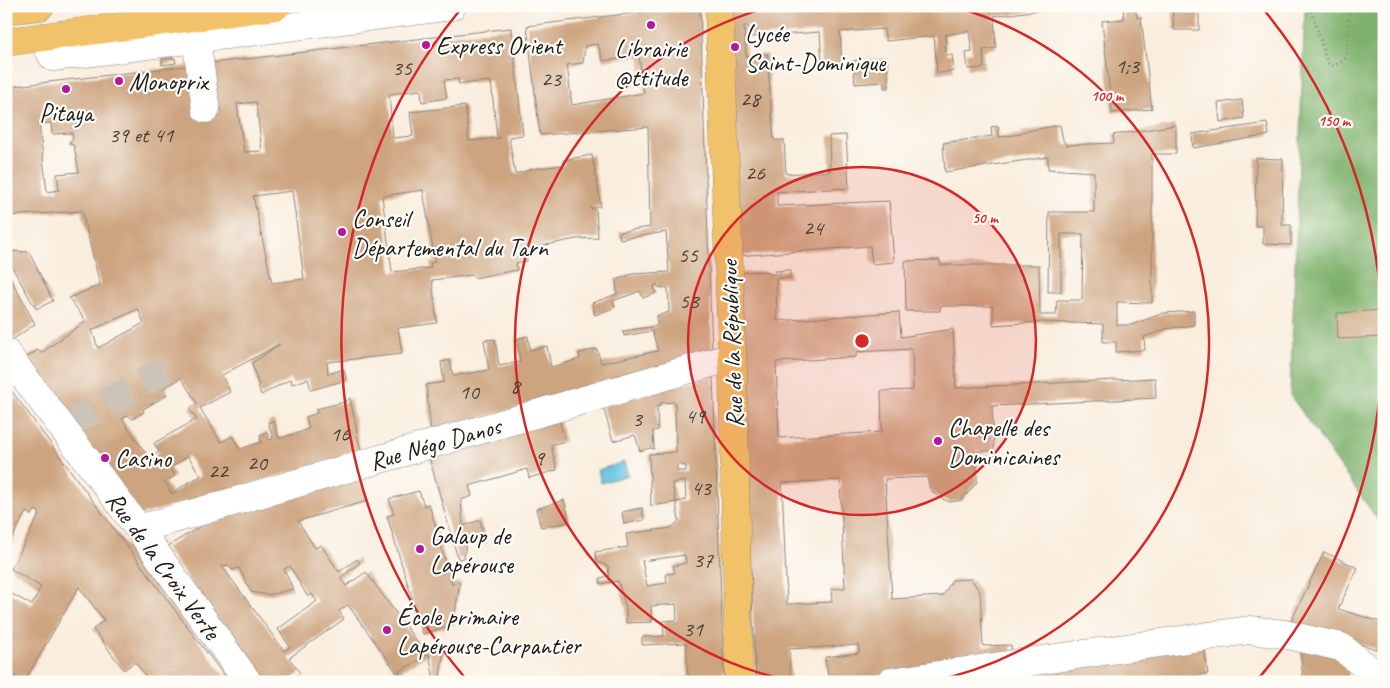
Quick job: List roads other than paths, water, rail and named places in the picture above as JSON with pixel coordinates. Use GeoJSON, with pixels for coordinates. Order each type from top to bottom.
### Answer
{"type":"FeatureCollection","features":[{"type":"Feature","properties":{"kind":"main road"},"geometry":{"type":"LineString","coordinates":[[6,10],[40,6]]}},
{"type":"Feature","properties":{"kind":"main road"},"geometry":{"type":"LineString","coordinates":[[6,42],[42,37],[199,38],[276,6]]}},
{"type":"Feature","properties":{"kind":"main road","name":"Rue de la République"},"geometry":{"type":"LineString","coordinates":[[719,6],[732,357],[739,682]]}},
{"type":"Feature","properties":{"kind":"street"},"geometry":{"type":"LineString","coordinates":[[206,110],[199,38],[452,6]]}},
{"type":"Feature","properties":{"kind":"street","name":"Rue de la Croix Verte"},"geometry":{"type":"LineString","coordinates":[[6,353],[65,426],[248,682]]}},
{"type":"Feature","properties":{"kind":"street","name":"Rue Négo Danos"},"geometry":{"type":"LineString","coordinates":[[139,530],[732,357]]}},
{"type":"Feature","properties":{"kind":"street"},"geometry":{"type":"LineString","coordinates":[[890,682],[1250,630],[1284,634],[1342,647],[1370,670]]}},
{"type":"Feature","properties":{"kind":"water"},"geometry":{"type":"Polygon","coordinates":[[[624,462],[628,475],[601,483],[598,470],[624,462]]]}},
{"type":"Feature","properties":{"kind":"tunnel"},"geometry":{"type":"LineString","coordinates":[[69,424],[166,370]]}},
{"type":"Feature","properties":{"kind":"place","name":"Librairie @ttitude"},"geometry":{"type":"Point","coordinates":[651,25]}},
{"type":"Feature","properties":{"kind":"place","name":"Express Orient"},"geometry":{"type":"Point","coordinates":[426,45]}},
{"type":"Feature","properties":{"kind":"place","name":"Lycée Saint-Dominique"},"geometry":{"type":"Point","coordinates":[735,47]}},
{"type":"Feature","properties":{"kind":"place","name":"Monoprix"},"geometry":{"type":"Point","coordinates":[119,81]}},
{"type":"Feature","properties":{"kind":"place","name":"Pitaya"},"geometry":{"type":"Point","coordinates":[66,89]}},
{"type":"Feature","properties":{"kind":"place","name":"Conseil Départemental du Tarn"},"geometry":{"type":"Point","coordinates":[342,232]}},
{"type":"Feature","properties":{"kind":"place","name":"Chapelle des Dominicaines"},"geometry":{"type":"Point","coordinates":[938,441]}},
{"type":"Feature","properties":{"kind":"place","name":"Casino"},"geometry":{"type":"Point","coordinates":[105,458]}},
{"type":"Feature","properties":{"kind":"place","name":"Galaup de Lapérouse"},"geometry":{"type":"Point","coordinates":[420,549]}},
{"type":"Feature","properties":{"kind":"place","name":"École primaire Lapérouse-Carpantier"},"geometry":{"type":"Point","coordinates":[387,630]}}]}
